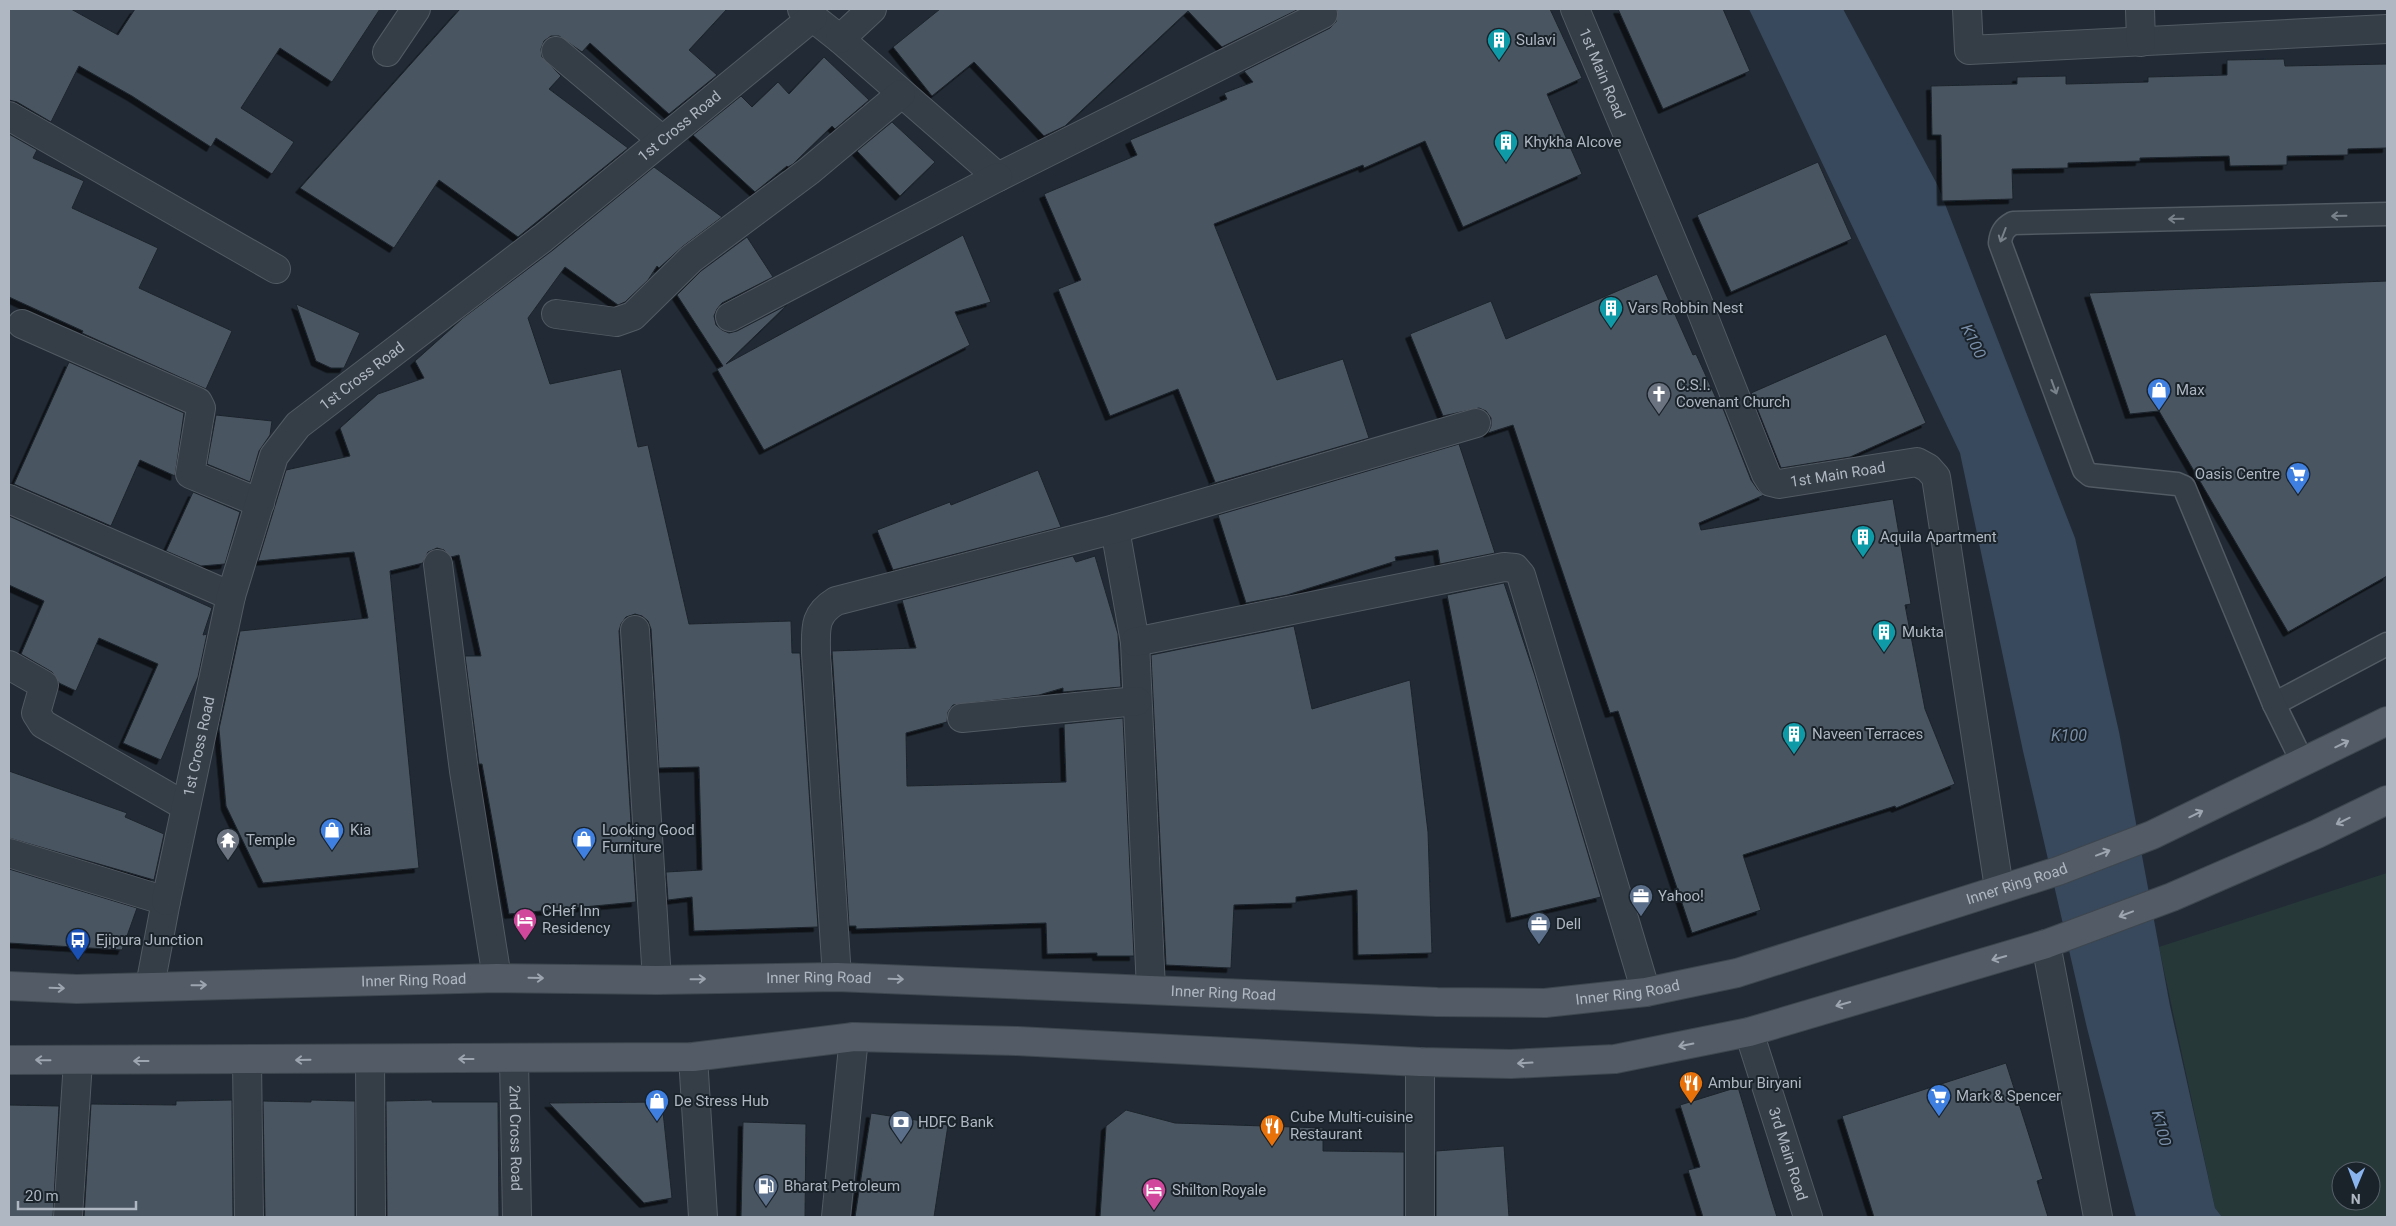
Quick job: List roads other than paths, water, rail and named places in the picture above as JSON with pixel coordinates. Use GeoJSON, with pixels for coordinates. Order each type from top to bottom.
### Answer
{"type":"FeatureCollection","features":[{"type":"Feature","properties":{"kind":"main road","name":"Inner Ring Road"},"geometry":{"type":"LineString","coordinates":[[9,986],[77,989],[497,978],[657,980],[838,977],[1446,1002],[1545,1003],[1646,992],[1736,974],[1999,888],[2058,871],[2152,835],[2387,721]]}},
{"type":"Feature","properties":{"kind":"main road"},"geometry":{"type":"LineString","coordinates":[[9,1060],[693,1057],[854,1037],[1017,1041],[1420,1062],[1511,1064],[1615,1059],[1749,1032],[2046,944],[2172,897],[2317,834],[2387,800]]}},
{"type":"Feature","properties":{"kind":"street"},"geometry":{"type":"LineString","coordinates":[[387,52],[416,9]]}},
{"type":"Feature","properties":{"kind":"street"},"geometry":{"type":"LineString","coordinates":[[840,39],[872,9]]}},
{"type":"Feature","properties":{"kind":"street","name":"1st Main Road"},"geometry":{"type":"LineString","coordinates":[[1575,9],[1696,295],[1766,474],[1771,482],[1780,484],[1918,462],[1928,468],[1936,477],[1999,888]]}},
{"type":"Feature","properties":{"kind":"street"},"geometry":{"type":"LineString","coordinates":[[1967,9],[1969,50],[2141,42],[2372,23]]}},
{"type":"Feature","properties":{"kind":"street"},"geometry":{"type":"LineString","coordinates":[[2140,9],[2141,42]]}},
{"type":"Feature","properties":{"kind":"street"},"geometry":{"type":"LineString","coordinates":[[807,13],[840,39],[998,177]]}},
{"type":"Feature","properties":{"kind":"street","name":"1st Cross Road"},"geometry":{"type":"LineString","coordinates":[[150,986],[185,806],[231,596],[274,456],[298,425],[543,238],[662,140],[807,13]]}},
{"type":"Feature","properties":{"kind":"street"},"geometry":{"type":"LineString","coordinates":[[730,317],[998,177],[1322,14]]}},
{"type":"Feature","properties":{"kind":"street"},"geometry":{"type":"LineString","coordinates":[[556,51],[662,140]]}},
{"type":"Feature","properties":{"kind":"street"},"geometry":{"type":"LineString","coordinates":[[556,314],[616,322],[633,316],[691,259],[809,171],[901,94]]}},
{"type":"Feature","properties":{"kind":"street"},"geometry":{"type":"LineString","coordinates":[[9,116],[276,268]]}},
{"type":"Feature","properties":{"kind":"street"},"geometry":{"type":"LineString","coordinates":[[22,324],[198,402],[201,408],[190,474],[260,503]]}},
{"type":"Feature","properties":{"kind":"street"},"geometry":{"type":"LineString","coordinates":[[838,977],[816,653],[816,626],[825,608],[836,601],[1115,529],[1476,423]]}},
{"type":"Feature","properties":{"kind":"street"},"geometry":{"type":"LineString","coordinates":[[9,500],[231,596]]}},
{"type":"Feature","properties":{"kind":"street"},"geometry":{"type":"LineString","coordinates":[[1115,529],[1135,642],[1151,989]]}},
{"type":"Feature","properties":{"kind":"street"},"geometry":{"type":"LineString","coordinates":[[438,564],[464,771],[497,978]]}},
{"type":"Feature","properties":{"kind":"street"},"geometry":{"type":"LineString","coordinates":[[1135,642],[1504,567],[1515,568],[1521,575],[1646,992]]}},
{"type":"Feature","properties":{"kind":"street"},"geometry":{"type":"LineString","coordinates":[[635,630],[657,980]]}},
{"type":"Feature","properties":{"kind":"street"},"geometry":{"type":"LineString","coordinates":[[9,665],[44,685],[36,713],[43,724],[185,806]]}},
{"type":"Feature","properties":{"kind":"street"},"geometry":{"type":"LineString","coordinates":[[962,718],[1137,701]]}},
{"type":"Feature","properties":{"kind":"street"},"geometry":{"type":"LineString","coordinates":[[9,853],[166,901]]}},
{"type":"Feature","properties":{"kind":"street"},"geometry":{"type":"LineString","coordinates":[[2046,944],[2098,1217]]}},
{"type":"Feature","properties":{"kind":"street","name":"3rd Main Road"},"geometry":{"type":"LineString","coordinates":[[1749,1032],[1808,1217]]}},
{"type":"Feature","properties":{"kind":"street"},"geometry":{"type":"LineString","coordinates":[[836,1217],[854,1037]]}},
{"type":"Feature","properties":{"kind":"street"},"geometry":{"type":"LineString","coordinates":[[693,1057],[703,1217]]}},
{"type":"Feature","properties":{"kind":"street"},"geometry":{"type":"LineString","coordinates":[[370,1059],[371,1217]]}},
{"type":"Feature","properties":{"kind":"street","name":"2nd Cross Road"},"geometry":{"type":"LineString","coordinates":[[514,1059],[517,1217]]}},
{"type":"Feature","properties":{"kind":"street"},"geometry":{"type":"LineString","coordinates":[[247,1060],[249,1217]]}},
{"type":"Feature","properties":{"kind":"street"},"geometry":{"type":"LineString","coordinates":[[68,1217],[78,1061]]}},
{"type":"Feature","properties":{"kind":"street"},"geometry":{"type":"LineString","coordinates":[[1420,1062],[1420,1217]]}},
{"type":"Feature","properties":{"kind":"lane"},"geometry":{"type":"LineString","coordinates":[[2303,763],[2274,704],[2184,487],[2177,484],[2090,475],[2084,470],[2000,243],[2001,236],[2008,226],[2013,223],[2387,214]]}},
{"type":"Feature","properties":{"kind":"lane"},"geometry":{"type":"LineString","coordinates":[[2274,704],[2387,644]]}},
{"type":"Feature","properties":{"kind":"water","name":"K100"},"geometry":{"type":"Polygon","coordinates":[[[1749,9],[1843,9],[1938,186],[2075,538],[2119,732],[2170,1006],[2215,1208],[2222,1217],[2136,1217],[2087,1028],[2023,751],[1960,453],[1749,9]]]}},
{"type":"Feature","properties":{"kind":"place","name":"Sulavi"},"geometry":{"type":"Point","coordinates":[1499,61]}},
{"type":"Feature","properties":{"kind":"place","name":"Khykha Alcove"},"geometry":{"type":"Point","coordinates":[1506,163]}},
{"type":"Feature","properties":{"kind":"place","name":"Vars Robbin Nest"},"geometry":{"type":"Point","coordinates":[1611,329]}},
{"type":"Feature","properties":{"kind":"place","name":"Max"},"geometry":{"type":"Point","coordinates":[2159,411]}},
{"type":"Feature","properties":{"kind":"place","name":"C.S.I. Covenant Church"},"geometry":{"type":"Point","coordinates":[1659,415]}},
{"type":"Feature","properties":{"kind":"place","name":"Oasis Centre"},"geometry":{"type":"Point","coordinates":[2298,495]}},
{"type":"Feature","properties":{"kind":"place","name":"Aquila Apartment"},"geometry":{"type":"Point","coordinates":[1863,558]}},
{"type":"Feature","properties":{"kind":"place","name":"Mukta"},"geometry":{"type":"Point","coordinates":[1884,653]}},
{"type":"Feature","properties":{"kind":"place","name":"Naveen Terraces"},"geometry":{"type":"Point","coordinates":[1794,755]}},
{"type":"Feature","properties":{"kind":"place","name":"Kia"},"geometry":{"type":"Point","coordinates":[332,851]}},
{"type":"Feature","properties":{"kind":"place","name":"Looking Good Furniture"},"geometry":{"type":"Point","coordinates":[584,860]}},
{"type":"Feature","properties":{"kind":"place","name":"Temple"},"geometry":{"type":"Point","coordinates":[228,861]}},
{"type":"Feature","properties":{"kind":"place","name":"Yahoo!"},"geometry":{"type":"Point","coordinates":[1641,917]}},
{"type":"Feature","properties":{"kind":"place","name":"CHef Inn Residency"},"geometry":{"type":"Point","coordinates":[525,941]}},
{"type":"Feature","properties":{"kind":"place","name":"Dell"},"geometry":{"type":"Point","coordinates":[1539,945]}},
{"type":"Feature","properties":{"kind":"place","name":"Ejipura Junction"},"geometry":{"type":"Point","coordinates":[78,961]}},
{"type":"Feature","properties":{"kind":"place","name":"Ambur Biryani"},"geometry":{"type":"Point","coordinates":[1691,1104]}},
{"type":"Feature","properties":{"kind":"place","name":"Mark & Spencer"},"geometry":{"type":"Point","coordinates":[1939,1117]}},
{"type":"Feature","properties":{"kind":"place","name":"De Stress Hub"},"geometry":{"type":"Point","coordinates":[657,1122]}},
{"type":"Feature","properties":{"kind":"place","name":"HDFC Bank"},"geometry":{"type":"Point","coordinates":[901,1143]}},
{"type":"Feature","properties":{"kind":"place","name":"Cube Multi-cuisine Restaurant"},"geometry":{"type":"Point","coordinates":[1272,1147]}},
{"type":"Feature","properties":{"kind":"place","name":"Bharat Petroleum"},"geometry":{"type":"Point","coordinates":[766,1207]}},
{"type":"Feature","properties":{"kind":"place","name":"Shilton Royale"},"geometry":{"type":"Point","coordinates":[1154,1211]}}]}
